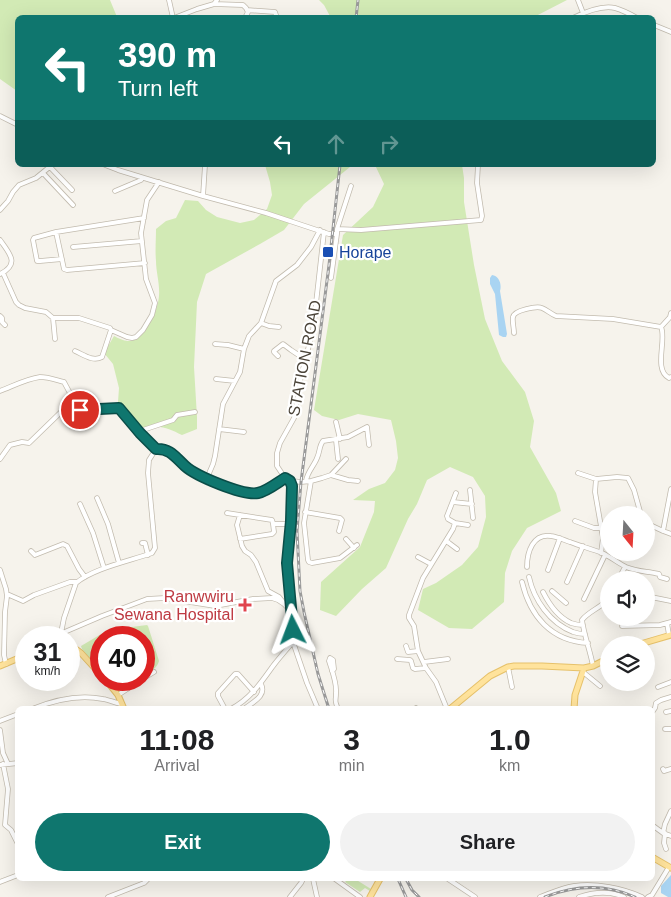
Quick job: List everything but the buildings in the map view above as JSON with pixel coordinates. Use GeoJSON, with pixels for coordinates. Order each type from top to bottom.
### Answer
{"type":"FeatureCollection","features":[{"type":"Feature","properties":{"kind":"main road"},"geometry":{"type":"LineString","coordinates":[[655,640],[670,635]]}},
{"type":"Feature","properties":{"kind":"main road"},"geometry":{"type":"LineString","coordinates":[[80,652],[90,663]]}},
{"type":"Feature","properties":{"kind":"main road"},"geometry":{"type":"LineString","coordinates":[[3,665],[15,660]]}},
{"type":"Feature","properties":{"kind":"main road"},"geometry":{"type":"LineString","coordinates":[[453,706],[490,676],[508,667],[542,666],[583,670],[600,662]]}},
{"type":"Feature","properties":{"kind":"main road"},"geometry":{"type":"LineString","coordinates":[[574,706],[575,695],[583,670]]}},
{"type":"Feature","properties":{"kind":"main road"},"geometry":{"type":"LineString","coordinates":[[115,691],[123,706]]}},
{"type":"Feature","properties":{"kind":"main road"},"geometry":{"type":"LineString","coordinates":[[655,859],[670,868]]}},
{"type":"Feature","properties":{"kind":"main road"},"geometry":{"type":"LineString","coordinates":[[370,897],[379,881]]}},
{"type":"Feature","properties":{"kind":"street"},"geometry":{"type":"LineString","coordinates":[[169,0],[172,15]]}},
{"type":"Feature","properties":{"kind":"street"},"geometry":{"type":"LineString","coordinates":[[214,4],[217,0]]}},
{"type":"Feature","properties":{"kind":"street"},"geometry":{"type":"LineString","coordinates":[[578,0],[583,13]]}},
{"type":"Feature","properties":{"kind":"street"},"geometry":{"type":"LineString","coordinates":[[181,15],[214,4],[243,5],[248,12],[246,15]]}},
{"type":"Feature","properties":{"kind":"street"},"geometry":{"type":"LineString","coordinates":[[579,15],[606,8],[616,8],[631,15]]}},
{"type":"Feature","properties":{"kind":"street"},"geometry":{"type":"LineString","coordinates":[[247,10],[275,12],[276,15]]}},
{"type":"Feature","properties":{"kind":"street"},"geometry":{"type":"LineString","coordinates":[[656,26],[671,32]]}},
{"type":"Feature","properties":{"kind":"street"},"geometry":{"type":"LineString","coordinates":[[0,116],[15,124]]}},
{"type":"Feature","properties":{"kind":"street"},"geometry":{"type":"LineString","coordinates":[[0,210],[19,185],[36,178],[50,167]]}},
{"type":"Feature","properties":{"kind":"street"},"geometry":{"type":"LineString","coordinates":[[52,167],[72,190]]}},
{"type":"Feature","properties":{"kind":"street"},"geometry":{"type":"LineString","coordinates":[[111,167],[142,178],[266,213],[329,234],[337,231],[481,220],[477,183],[478,167]]}},
{"type":"Feature","properties":{"kind":"street"},"geometry":{"type":"LineString","coordinates":[[203,196],[205,167]]}},
{"type":"Feature","properties":{"kind":"street"},"geometry":{"type":"LineString","coordinates":[[43,173],[73,205]]}},
{"type":"Feature","properties":{"kind":"street"},"geometry":{"type":"LineString","coordinates":[[115,190],[142,178]]}},
{"type":"Feature","properties":{"kind":"street"},"geometry":{"type":"LineString","coordinates":[[0,240],[12,261],[9,269],[1,273],[18,305],[46,312],[53,318],[79,318],[110,328],[127,337],[136,337],[143,330],[152,315],[155,303],[146,279],[141,233],[147,200],[159,182]]}},
{"type":"Feature","properties":{"kind":"street"},"geometry":{"type":"LineString","coordinates":[[331,278],[337,231],[351,186]]}},
{"type":"Feature","properties":{"kind":"street"},"geometry":{"type":"LineString","coordinates":[[62,259],[37,261],[34,238],[56,232],[144,218]]}},
{"type":"Feature","properties":{"kind":"street"},"geometry":{"type":"LineString","coordinates":[[207,478],[213,464],[223,404],[240,372],[244,349],[249,336],[261,323],[276,281],[297,265],[322,231]]}},
{"type":"Feature","properties":{"kind":"street","name":"STATION ROAD"},"geometry":{"type":"LineString","coordinates":[[285,478],[277,466],[277,453],[280,443],[294,418],[306,360],[312,330],[322,231]]}},
{"type":"Feature","properties":{"kind":"street"},"geometry":{"type":"LineString","coordinates":[[56,232],[64,269],[145,263]]}},
{"type":"Feature","properties":{"kind":"street"},"geometry":{"type":"LineString","coordinates":[[73,247],[142,241]]}},
{"type":"Feature","properties":{"kind":"street"},"geometry":{"type":"LineString","coordinates":[[514,333],[514,314],[536,307],[556,316],[613,319],[661,327]]}},
{"type":"Feature","properties":{"kind":"street"},"geometry":{"type":"LineString","coordinates":[[661,327],[671,313]]}},
{"type":"Feature","properties":{"kind":"street"},"geometry":{"type":"LineString","coordinates":[[0,316],[5,325]]}},
{"type":"Feature","properties":{"kind":"street"},"geometry":{"type":"LineString","coordinates":[[53,318],[56,339]]}},
{"type":"Feature","properties":{"kind":"street"},"geometry":{"type":"LineString","coordinates":[[261,323],[279,327]]}},
{"type":"Feature","properties":{"kind":"street"},"geometry":{"type":"LineString","coordinates":[[661,327],[663,332],[661,348],[664,375],[669,378],[671,377]]}},
{"type":"Feature","properties":{"kind":"street"},"geometry":{"type":"LineString","coordinates":[[75,351],[94,359],[99,359],[102,357],[111,330]]}},
{"type":"Feature","properties":{"kind":"street"},"geometry":{"type":"LineString","coordinates":[[215,344],[244,349]]}},
{"type":"Feature","properties":{"kind":"street"},"geometry":{"type":"LineString","coordinates":[[278,356],[274,350],[283,344],[306,360]]}},
{"type":"Feature","properties":{"kind":"street"},"geometry":{"type":"LineString","coordinates":[[0,391],[24,381],[40,378],[51,378],[64,382],[78,408],[84,410],[119,408],[156,449],[166,450],[173,454],[187,468],[219,484],[252,494],[260,492],[285,478],[290,481],[301,482],[331,475],[346,459]]}},
{"type":"Feature","properties":{"kind":"street"},"geometry":{"type":"LineString","coordinates":[[216,379],[235,381]]}},
{"type":"Feature","properties":{"kind":"street"},"geometry":{"type":"LineString","coordinates":[[0,459],[10,446],[29,442],[61,412],[75,403]]}},
{"type":"Feature","properties":{"kind":"street"},"geometry":{"type":"LineString","coordinates":[[140,433],[143,430],[173,420],[177,414],[195,412]]}},
{"type":"Feature","properties":{"kind":"street"},"geometry":{"type":"LineString","coordinates":[[336,422],[338,458]]}},
{"type":"Feature","properties":{"kind":"street"},"geometry":{"type":"LineString","coordinates":[[346,539],[355,547],[340,558],[309,562],[304,523],[309,496],[307,475],[318,456],[320,444],[323,441],[348,437],[367,428],[369,445]]}},
{"type":"Feature","properties":{"kind":"street"},"geometry":{"type":"LineString","coordinates":[[219,429],[244,432]]}},
{"type":"Feature","properties":{"kind":"street"},"geometry":{"type":"LineString","coordinates":[[7,594],[23,601],[70,582],[77,582],[104,568],[152,553],[155,548],[148,473],[149,460],[156,449]]}},
{"type":"Feature","properties":{"kind":"street"},"geometry":{"type":"LineString","coordinates":[[578,473],[596,479],[628,478],[639,506]]}},
{"type":"Feature","properties":{"kind":"street"},"geometry":{"type":"LineString","coordinates":[[331,475],[358,481]]}},
{"type":"Feature","properties":{"kind":"street"},"geometry":{"type":"LineString","coordinates":[[596,479],[595,492],[600,522]]}},
{"type":"Feature","properties":{"kind":"street"},"geometry":{"type":"LineString","coordinates":[[290,481],[292,486],[287,563],[293,642],[317,706]]}},
{"type":"Feature","properties":{"kind":"street"},"geometry":{"type":"LineString","coordinates":[[664,532],[671,488]]}},
{"type":"Feature","properties":{"kind":"street"},"geometry":{"type":"LineString","coordinates":[[470,490],[473,518]]}},
{"type":"Feature","properties":{"kind":"street"},"geometry":{"type":"LineString","coordinates":[[456,493],[447,516],[448,519],[455,523],[468,525]]}},
{"type":"Feature","properties":{"kind":"street"},"geometry":{"type":"LineString","coordinates":[[97,498],[108,524],[119,564]]}},
{"type":"Feature","properties":{"kind":"street"},"geometry":{"type":"LineString","coordinates":[[453,502],[472,504]]}},
{"type":"Feature","properties":{"kind":"street"},"geometry":{"type":"LineString","coordinates":[[80,504],[93,533],[104,568]]}},
{"type":"Feature","properties":{"kind":"street"},"geometry":{"type":"LineString","coordinates":[[305,512],[340,518],[342,520],[339,531]]}},
{"type":"Feature","properties":{"kind":"street"},"geometry":{"type":"LineString","coordinates":[[227,513],[272,520],[274,532],[272,534],[240,539]]}},
{"type":"Feature","properties":{"kind":"street"},"geometry":{"type":"LineString","coordinates":[[240,515],[237,524],[245,551],[256,562],[268,591],[279,597],[292,612]]}},
{"type":"Feature","properties":{"kind":"street"},"geometry":{"type":"LineString","coordinates":[[575,521],[594,528],[600,528]]}},
{"type":"Feature","properties":{"kind":"street"},"geometry":{"type":"LineString","coordinates":[[448,706],[418,651],[414,626],[409,618],[409,614],[423,578],[455,523]]}},
{"type":"Feature","properties":{"kind":"street"},"geometry":{"type":"LineString","coordinates":[[273,524],[290,524]]}},
{"type":"Feature","properties":{"kind":"street"},"geometry":{"type":"LineString","coordinates":[[655,528],[671,534]]}},
{"type":"Feature","properties":{"kind":"street"},"geometry":{"type":"LineString","coordinates":[[527,567],[527,558],[534,541],[550,535],[600,553]]}},
{"type":"Feature","properties":{"kind":"street"},"geometry":{"type":"LineString","coordinates":[[548,570],[560,538]]}},
{"type":"Feature","properties":{"kind":"street"},"geometry":{"type":"LineString","coordinates":[[446,541],[457,549]]}},
{"type":"Feature","properties":{"kind":"street"},"geometry":{"type":"LineString","coordinates":[[142,543],[145,543],[148,554]]}},
{"type":"Feature","properties":{"kind":"street"},"geometry":{"type":"LineString","coordinates":[[31,551],[35,555],[65,544],[85,577]]}},
{"type":"Feature","properties":{"kind":"street"},"geometry":{"type":"LineString","coordinates":[[567,582],[583,546]]}},
{"type":"Feature","properties":{"kind":"street"},"geometry":{"type":"LineString","coordinates":[[418,557],[431,564]]}},
{"type":"Feature","properties":{"kind":"street"},"geometry":{"type":"LineString","coordinates":[[584,598],[600,561]]}},
{"type":"Feature","properties":{"kind":"street"},"geometry":{"type":"LineString","coordinates":[[615,561],[625,567],[649,573],[658,573],[660,577],[667,578]]}},
{"type":"Feature","properties":{"kind":"street"},"geometry":{"type":"LineString","coordinates":[[623,571],[625,567]]}},
{"type":"Feature","properties":{"kind":"street"},"geometry":{"type":"LineString","coordinates":[[0,570],[7,594],[3,665]]}},
{"type":"Feature","properties":{"kind":"street"},"geometry":{"type":"LineString","coordinates":[[529,576],[543,609],[558,624],[573,632],[585,634]]}},
{"type":"Feature","properties":{"kind":"street"},"geometry":{"type":"LineString","coordinates":[[62,626],[77,582]]}},
{"type":"Feature","properties":{"kind":"street"},"geometry":{"type":"LineString","coordinates":[[522,582],[529,604],[546,626],[570,640],[588,643]]}},
{"type":"Feature","properties":{"kind":"street"},"geometry":{"type":"LineString","coordinates":[[552,590],[566,603]]}},
{"type":"Feature","properties":{"kind":"street"},"geometry":{"type":"LineString","coordinates":[[543,592],[556,612],[571,623],[583,625]]}},
{"type":"Feature","properties":{"kind":"street"},"geometry":{"type":"LineString","coordinates":[[551,606],[558,597]]}},
{"type":"Feature","properties":{"kind":"street"},"geometry":{"type":"LineString","coordinates":[[80,626],[148,599],[164,598],[216,606],[253,599],[272,598],[284,604]]}},
{"type":"Feature","properties":{"kind":"street"},"geometry":{"type":"LineString","coordinates":[[655,598],[671,601]]}},
{"type":"Feature","properties":{"kind":"street"},"geometry":{"type":"LineString","coordinates":[[593,666],[582,620],[584,616],[600,607]]}},
{"type":"Feature","properties":{"kind":"street"},"geometry":{"type":"LineString","coordinates":[[655,625],[669,622],[670,635]]}},
{"type":"Feature","properties":{"kind":"street"},"geometry":{"type":"LineString","coordinates":[[237,706],[261,684],[293,642]]}},
{"type":"Feature","properties":{"kind":"street"},"geometry":{"type":"LineString","coordinates":[[406,646],[408,652],[418,651]]}},
{"type":"Feature","properties":{"kind":"street"},"geometry":{"type":"LineString","coordinates":[[397,659],[410,660],[415,669],[426,668]]}},
{"type":"Feature","properties":{"kind":"street"},"geometry":{"type":"LineString","coordinates":[[424,662],[448,659]]}},
{"type":"Feature","properties":{"kind":"street"},"geometry":{"type":"LineString","coordinates":[[508,667],[512,687]]}},
{"type":"Feature","properties":{"kind":"street"},"geometry":{"type":"LineString","coordinates":[[583,670],[600,686]]}},
{"type":"Feature","properties":{"kind":"street"},"geometry":{"type":"LineString","coordinates":[[332,671],[337,706]]}},
{"type":"Feature","properties":{"kind":"street"},"geometry":{"type":"LineString","coordinates":[[223,706],[218,693],[235,674],[238,674],[254,692]]}},
{"type":"Feature","properties":{"kind":"street"},"geometry":{"type":"LineString","coordinates":[[658,687],[671,682]]}},
{"type":"Feature","properties":{"kind":"street"},"geometry":{"type":"LineString","coordinates":[[248,706],[260,697],[264,689],[261,684]]}},
{"type":"Feature","properties":{"kind":"street"},"geometry":{"type":"LineString","coordinates":[[118,695],[124,691]]}},
{"type":"Feature","properties":{"kind":"street"},"geometry":{"type":"LineString","coordinates":[[40,706],[64,699],[89,697],[103,699],[123,706]]}},
{"type":"Feature","properties":{"kind":"street"},"geometry":{"type":"LineString","coordinates":[[655,708],[656,703],[671,697]]}},
{"type":"Feature","properties":{"kind":"street"},"geometry":{"type":"LineString","coordinates":[[0,721],[15,715]]}},
{"type":"Feature","properties":{"kind":"street"},"geometry":{"type":"LineString","coordinates":[[664,729],[671,729]]}},
{"type":"Feature","properties":{"kind":"street"},"geometry":{"type":"LineString","coordinates":[[0,730],[8,789],[5,825],[11,830],[15,838]]}},
{"type":"Feature","properties":{"kind":"street"},"geometry":{"type":"LineString","coordinates":[[663,769],[664,771],[671,769]]}},
{"type":"Feature","properties":{"kind":"street"},"geometry":{"type":"LineString","coordinates":[[666,849],[664,843],[665,824],[671,810]]}},
{"type":"Feature","properties":{"kind":"street"},"geometry":{"type":"LineString","coordinates":[[655,827],[671,836]]}},
{"type":"Feature","properties":{"kind":"street"},"geometry":{"type":"LineString","coordinates":[[648,897],[652,895],[670,868]]}},
{"type":"Feature","properties":{"kind":"street"},"geometry":{"type":"LineString","coordinates":[[0,882],[15,877]]}},
{"type":"Feature","properties":{"kind":"street"},"geometry":{"type":"LineString","coordinates":[[108,897],[146,881]]}},
{"type":"Feature","properties":{"kind":"street"},"geometry":{"type":"LineString","coordinates":[[290,897],[302,881]]}},
{"type":"Feature","properties":{"kind":"street"},"geometry":{"type":"LineString","coordinates":[[313,881],[317,897]]}},
{"type":"Feature","properties":{"kind":"street"},"geometry":{"type":"LineString","coordinates":[[338,881],[360,897]]}},
{"type":"Feature","properties":{"kind":"street"},"geometry":{"type":"LineString","coordinates":[[451,881],[475,897]]}},
{"type":"Feature","properties":{"kind":"street"},"geometry":{"type":"LineString","coordinates":[[540,897],[560,889],[587,885],[613,888],[642,897]]}},
{"type":"Feature","properties":{"kind":"street"},"geometry":{"type":"LineString","coordinates":[[579,897],[602,892],[614,893],[624,897]]}},
{"type":"Feature","properties":{"kind":"green space"},"geometry":{"type":"Polygon","coordinates":[[[0,0],[110,0],[116,15],[15,15],[15,90],[0,79],[0,0]]]}},
{"type":"Feature","properties":{"kind":"green space"},"geometry":{"type":"Polygon","coordinates":[[[319,0],[567,0],[538,15],[329,15],[319,0]]]}},
{"type":"Feature","properties":{"kind":"green space"},"geometry":{"type":"Polygon","coordinates":[[[266,167],[350,167],[304,204],[284,230],[206,274],[197,302],[194,367],[197,429],[182,435],[163,427],[143,430],[118,402],[119,388],[113,364],[104,353],[114,336],[128,341],[134,340],[150,324],[158,302],[159,292],[156,229],[166,221],[176,218],[185,200],[198,201],[206,210],[217,217],[240,223],[254,220],[267,209],[272,195],[266,167]]]}},
{"type":"Feature","properties":{"kind":"green space"},"geometry":{"type":"Polygon","coordinates":[[[376,167],[462,167],[464,202],[485,319],[502,361],[525,392],[534,421],[530,447],[556,493],[561,511],[527,528],[512,551],[505,573],[504,602],[472,629],[449,628],[418,610],[423,589],[436,583],[462,565],[478,547],[486,517],[485,496],[473,477],[450,467],[427,480],[386,568],[336,616],[320,610],[321,582],[360,547],[374,512],[375,501],[353,500],[369,489],[385,483],[395,470],[398,458],[391,420],[358,414],[339,420],[322,416],[314,410],[343,235],[373,207],[384,184],[376,167]]]}},
{"type":"Feature","properties":{"kind":"green space"},"geometry":{"type":"Polygon","coordinates":[[[90,641],[90,658],[82,649],[81,646],[90,641]]]}},
{"type":"Feature","properties":{"kind":"green space"},"geometry":{"type":"Polygon","coordinates":[[[155,648],[159,661],[155,668],[155,648]]]}},
{"type":"Feature","properties":{"kind":"green space"},"geometry":{"type":"Polygon","coordinates":[[[358,881],[371,889],[370,891],[365,888],[360,892],[345,882],[358,881]]]}},
{"type":"Feature","properties":{"kind":"water"},"geometry":{"type":"Polygon","coordinates":[[[492,275],[500,283],[506,337],[499,335],[495,294],[490,284],[492,275]]]}},
{"type":"Feature","properties":{"kind":"water"},"geometry":{"type":"Polygon","coordinates":[[[671,875],[671,897],[668,897],[661,893],[661,886],[671,875]]]}},
{"type":"Feature","properties":{"kind":"railway"},"geometry":{"type":"LineString","coordinates":[[356,15],[358,0]]}},
{"type":"Feature","properties":{"kind":"railway"},"geometry":{"type":"LineString","coordinates":[[328,706],[318,674],[300,591],[297,531],[301,482],[340,167]]}},
{"type":"Feature","properties":{"kind":"railway"},"geometry":{"type":"LineString","coordinates":[[399,881],[406,897]]}},
{"type":"Feature","properties":{"kind":"railway"},"geometry":{"type":"LineString","coordinates":[[407,881],[419,897]]}},
{"type":"Feature","properties":{"kind":"railway"},"geometry":{"type":"LineString","coordinates":[[545,897],[579,888],[602,888],[635,897]]}},
{"type":"Feature","properties":{"kind":"place","name":"Horape"},"geometry":{"type":"Point","coordinates":[328,252]}},
{"type":"Feature","properties":{"kind":"place","name":"Ranwwiru Sewana Hospital"},"geometry":{"type":"Point","coordinates":[245,605]}},
{"type":"Feature","properties":{"kind":"route"},"geometry":{"type":"LineString","coordinates":[[80,410],[119,408],[156,449],[166,450],[173,454],[187,468],[219,484],[252,494],[260,492],[285,478],[290,481],[292,486],[291,521],[287,563],[293,630]]}}]}
